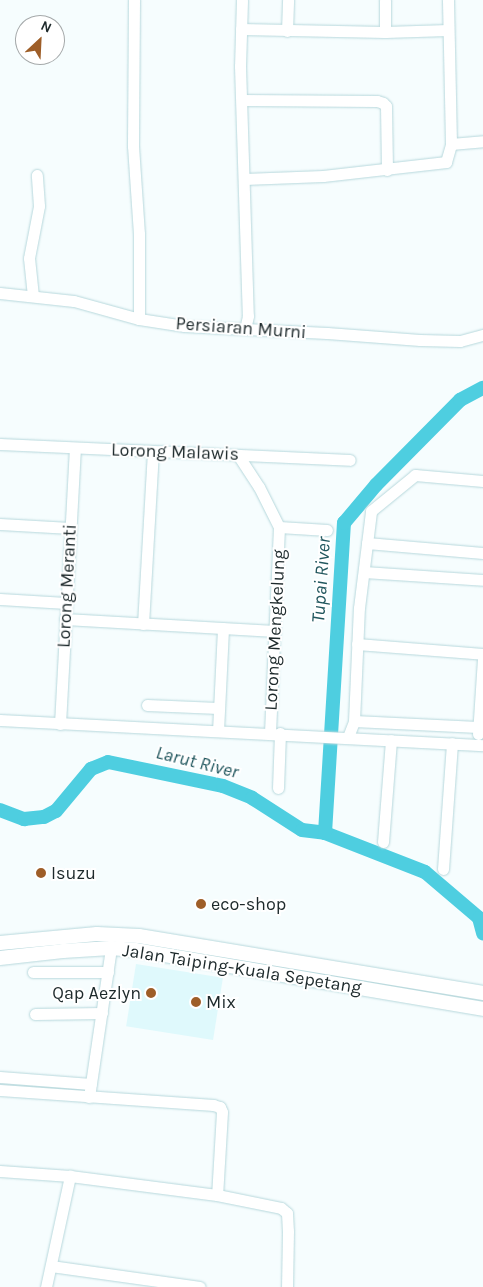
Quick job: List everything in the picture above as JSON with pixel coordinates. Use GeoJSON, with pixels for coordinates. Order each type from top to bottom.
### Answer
{"type":"FeatureCollection","features":[{"type":"Feature","properties":{"kind":"main road","name":"Jalan Taiping-Kuala Sepetang"},"geometry":{"type":"LineString","coordinates":[[0,943],[97,934],[139,936],[477,992]]}},
{"type":"Feature","properties":{"kind":"main road","name":"Jalan Taiping-Kuala Sepetang"},"geometry":{"type":"LineString","coordinates":[[0,958],[112,948],[476,1008]]}},
{"type":"Feature","properties":{"kind":"street"},"geometry":{"type":"LineString","coordinates":[[134,0],[133,146],[139,234],[139,319]]}},
{"type":"Feature","properties":{"kind":"street"},"geometry":{"type":"LineString","coordinates":[[242,0],[242,100],[248,316],[245,329]]}},
{"type":"Feature","properties":{"kind":"street"},"geometry":{"type":"LineString","coordinates":[[288,0],[288,30]]}},
{"type":"Feature","properties":{"kind":"street"},"geometry":{"type":"LineString","coordinates":[[385,0],[385,32]]}},
{"type":"Feature","properties":{"kind":"street"},"geometry":{"type":"LineString","coordinates":[[244,179],[387,170],[446,162],[451,144],[448,0]]}},
{"type":"Feature","properties":{"kind":"street"},"geometry":{"type":"LineString","coordinates":[[241,29],[385,32],[448,30]]}},
{"type":"Feature","properties":{"kind":"street"},"geometry":{"type":"LineString","coordinates":[[242,100],[377,101],[382,103],[386,106],[387,170]]}},
{"type":"Feature","properties":{"kind":"street"},"geometry":{"type":"LineString","coordinates":[[451,144],[483,141]]}},
{"type":"Feature","properties":{"kind":"street"},"geometry":{"type":"LineString","coordinates":[[33,296],[29,258],[39,206],[37,175]]}},
{"type":"Feature","properties":{"kind":"street","name":"Persiaran Murni"},"geometry":{"type":"LineString","coordinates":[[0,294],[74,301],[139,319],[184,326],[430,341],[460,341],[483,334]]}},
{"type":"Feature","properties":{"kind":"street","name":"Lorong Malawis"},"geometry":{"type":"LineString","coordinates":[[0,444],[350,460]]}},
{"type":"Feature","properties":{"kind":"street","name":"Lorong Meranti"},"geometry":{"type":"LineString","coordinates":[[60,724],[75,448]]}},
{"type":"Feature","properties":{"kind":"street"},"geometry":{"type":"LineString","coordinates":[[143,624],[152,451]]}},
{"type":"Feature","properties":{"kind":"street"},"geometry":{"type":"LineString","coordinates":[[238,455],[259,487],[279,527],[327,530]]}},
{"type":"Feature","properties":{"kind":"street"},"geometry":{"type":"LineString","coordinates":[[344,737],[354,721],[358,608],[371,511],[414,475],[483,481]]}},
{"type":"Feature","properties":{"kind":"street"},"geometry":{"type":"LineString","coordinates":[[0,524],[70,528]]}},
{"type":"Feature","properties":{"kind":"street","name":"Lorong Mengkelung"},"geometry":{"type":"LineString","coordinates":[[278,788],[275,733],[275,632],[279,527]]}},
{"type":"Feature","properties":{"kind":"street"},"geometry":{"type":"LineString","coordinates":[[367,543],[483,553]]}},
{"type":"Feature","properties":{"kind":"street"},"geometry":{"type":"LineString","coordinates":[[364,572],[483,580]]}},
{"type":"Feature","properties":{"kind":"street"},"geometry":{"type":"LineString","coordinates":[[0,599],[66,603]]}},
{"type":"Feature","properties":{"kind":"street"},"geometry":{"type":"LineString","coordinates":[[65,619],[275,632]]}},
{"type":"Feature","properties":{"kind":"street"},"geometry":{"type":"LineString","coordinates":[[218,731],[223,628]]}},
{"type":"Feature","properties":{"kind":"street"},"geometry":{"type":"LineString","coordinates":[[357,644],[483,654]]}},
{"type":"Feature","properties":{"kind":"street"},"geometry":{"type":"LineString","coordinates":[[0,720],[480,744],[478,728],[483,659]]}},
{"type":"Feature","properties":{"kind":"street"},"geometry":{"type":"LineString","coordinates":[[147,705],[218,708]]}},
{"type":"Feature","properties":{"kind":"street"},"geometry":{"type":"LineString","coordinates":[[354,721],[478,728]]}},
{"type":"Feature","properties":{"kind":"street"},"geometry":{"type":"LineString","coordinates":[[383,842],[391,740]]}},
{"type":"Feature","properties":{"kind":"street"},"geometry":{"type":"LineString","coordinates":[[443,868],[452,743]]}},
{"type":"Feature","properties":{"kind":"street"},"geometry":{"type":"LineString","coordinates":[[90,1097],[112,948]]}},
{"type":"Feature","properties":{"kind":"street"},"geometry":{"type":"LineString","coordinates":[[33,972],[108,972]]}},
{"type":"Feature","properties":{"kind":"street"},"geometry":{"type":"LineString","coordinates":[[35,1014],[102,1013]]}},
{"type":"Feature","properties":{"kind":"street"},"geometry":{"type":"LineString","coordinates":[[0,1077],[91,1084]]}},
{"type":"Feature","properties":{"kind":"street"},"geometry":{"type":"LineString","coordinates":[[0,1090],[220,1107],[222,1112],[217,1195]]}},
{"type":"Feature","properties":{"kind":"street"},"geometry":{"type":"LineString","coordinates":[[0,1170],[70,1176],[217,1195],[276,1206],[284,1210],[288,1231],[287,1287]]}},
{"type":"Feature","properties":{"kind":"street"},"geometry":{"type":"LineString","coordinates":[[46,1287],[70,1176]]}},
{"type":"Feature","properties":{"kind":"street"},"geometry":{"type":"LineString","coordinates":[[51,1266],[200,1287]]}},
{"type":"Feature","properties":{"kind":"shaded area"},"geometry":{"type":"Polygon","coordinates":[[[136,964],[223,978],[213,1040],[126,1026],[136,964]]]}},
{"type":"Feature","properties":{"kind":"waterway","name":"Tupai River"},"geometry":{"type":"LineString","coordinates":[[325,833],[344,523],[376,485],[460,400],[483,388]]}},
{"type":"Feature","properties":{"kind":"waterway","name":"Larut River"},"geometry":{"type":"LineString","coordinates":[[0,810],[24,819],[44,817],[56,811],[91,769],[108,762],[223,786],[252,798],[302,830],[325,833],[425,872],[479,918],[483,933]]}},
{"type":"Feature","properties":{"kind":"place","name":"Isuzu"},"geometry":{"type":"Point","coordinates":[41,873]}},
{"type":"Feature","properties":{"kind":"place","name":"eco-shop"},"geometry":{"type":"Point","coordinates":[201,904]}},
{"type":"Feature","properties":{"kind":"place","name":"Qap Aezlyn"},"geometry":{"type":"Point","coordinates":[151,993]}},
{"type":"Feature","properties":{"kind":"place","name":"Mix"},"geometry":{"type":"Point","coordinates":[196,1002]}}]}
